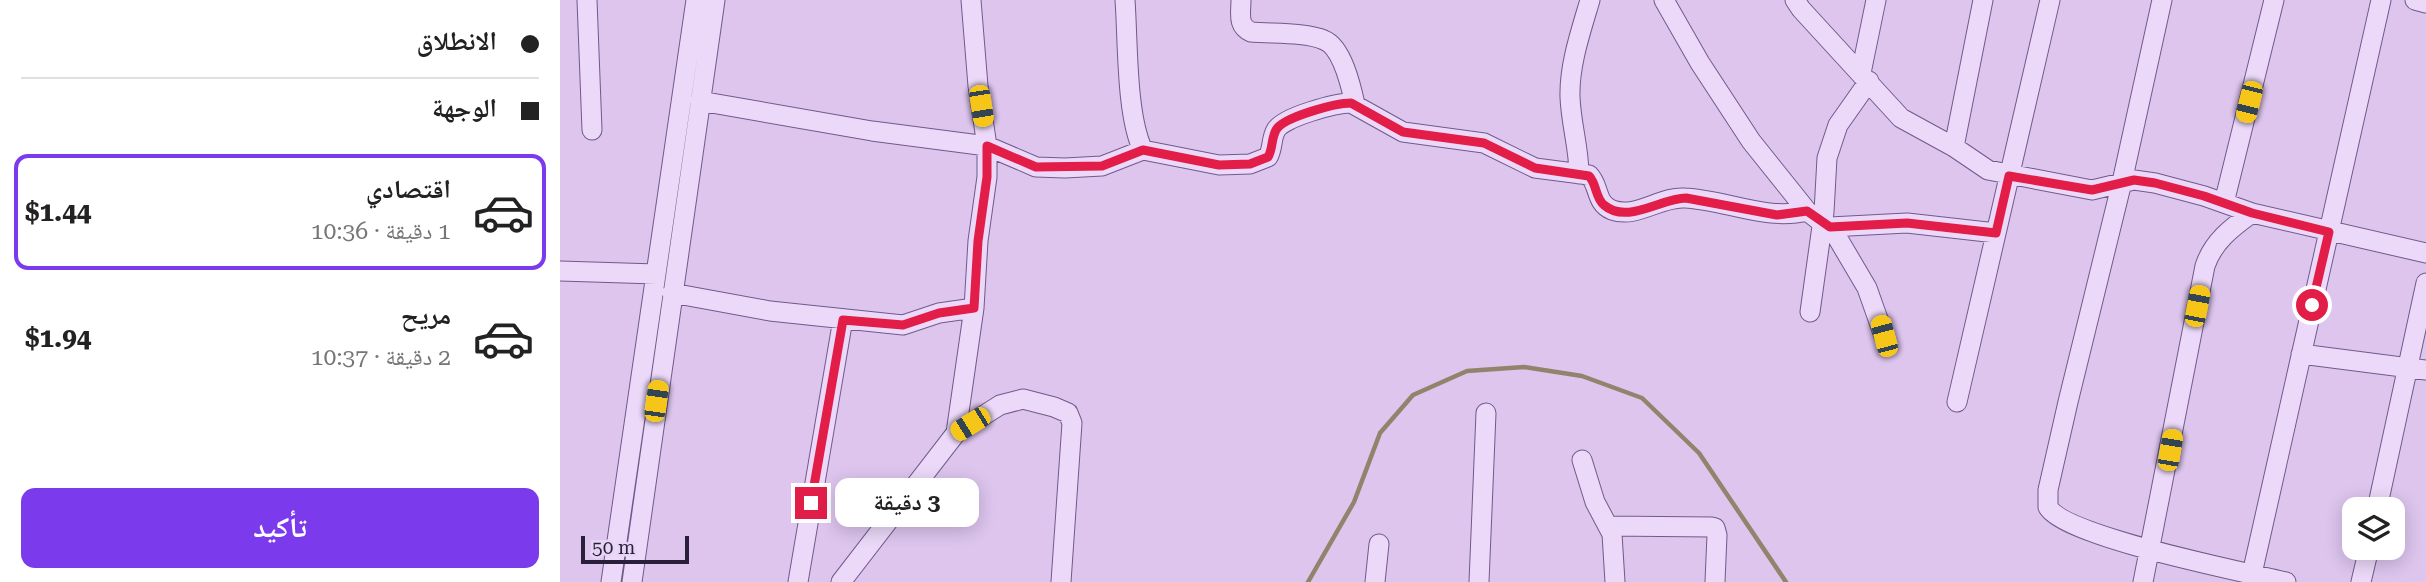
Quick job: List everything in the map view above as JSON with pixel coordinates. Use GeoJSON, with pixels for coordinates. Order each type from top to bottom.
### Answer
{"type":"FeatureCollection","features":[{"type":"Feature","properties":{"kind":"street"},"geometry":{"type":"LineString","coordinates":[[587,0],[592,130]]}},
{"type":"Feature","properties":{"kind":"street"},"geometry":{"type":"LineString","coordinates":[[611,582],[696,0]]}},
{"type":"Feature","properties":{"kind":"street"},"geometry":{"type":"LineString","coordinates":[[632,582],[715,0]]}},
{"type":"Feature","properties":{"kind":"street"},"geometry":{"type":"LineString","coordinates":[[956,433],[974,308],[978,241],[987,177],[987,146],[978,86],[971,0]]}},
{"type":"Feature","properties":{"kind":"street"},"geometry":{"type":"LineString","coordinates":[[1125,0],[1133,117],[1143,150]]}},
{"type":"Feature","properties":{"kind":"street"},"geometry":{"type":"LineString","coordinates":[[1241,0],[1241,24],[1245,30],[1312,37],[1329,43],[1341,61],[1355,104]]}},
{"type":"Feature","properties":{"kind":"street"},"geometry":{"type":"LineString","coordinates":[[1579,174],[1570,83],[1590,0]]}},
{"type":"Feature","properties":{"kind":"street"},"geometry":{"type":"LineString","coordinates":[[1664,0],[1700,63],[1751,141],[1820,220],[1867,289],[1884,336]]}},
{"type":"Feature","properties":{"kind":"street"},"geometry":{"type":"LineString","coordinates":[[1796,0],[1801,9],[1901,118],[1954,147],[1988,170],[2092,190],[2134,180],[2155,183],[2252,213],[2426,253]]}},
{"type":"Feature","properties":{"kind":"street"},"geometry":{"type":"LineString","coordinates":[[1810,312],[1829,149],[1845,112],[1865,77],[1876,0]]}},
{"type":"Feature","properties":{"kind":"street"},"geometry":{"type":"LineString","coordinates":[[1954,147],[1983,0]]}},
{"type":"Feature","properties":{"kind":"street"},"geometry":{"type":"LineString","coordinates":[[1957,402],[2050,0]]}},
{"type":"Feature","properties":{"kind":"street"},"geometry":{"type":"LineString","coordinates":[[2162,0],[2047,503],[2054,516],[2150,550],[2286,582]]}},
{"type":"Feature","properties":{"kind":"street"},"geometry":{"type":"LineString","coordinates":[[2224,203],[2274,0]]}},
{"type":"Feature","properties":{"kind":"street"},"geometry":{"type":"LineString","coordinates":[[2252,574],[2381,0]]}},
{"type":"Feature","properties":{"kind":"street"},"geometry":{"type":"LineString","coordinates":[[2415,0],[2426,2]]}},
{"type":"Feature","properties":{"kind":"street"},"geometry":{"type":"LineString","coordinates":[[700,101],[872,131],[987,146],[1036,167],[1065,168],[1102,166],[1143,150],[1219,165],[1250,164],[1268,157],[1275,132],[1281,124],[1346,103],[1355,104],[1403,132],[1484,143],[1535,168],[1591,177],[1599,199],[1605,207],[1614,211],[1634,211],[1673,199],[1686,198],[1820,220],[1907,223],[1996,233]]}},
{"type":"Feature","properties":{"kind":"street"},"geometry":{"type":"LineString","coordinates":[[2143,582],[2204,266],[2220,239],[2252,213]]}},
{"type":"Feature","properties":{"kind":"street"},"geometry":{"type":"LineString","coordinates":[[560,271],[656,274]]}},
{"type":"Feature","properties":{"kind":"street"},"geometry":{"type":"LineString","coordinates":[[2380,497],[2417,368],[2426,283]]}},
{"type":"Feature","properties":{"kind":"street"},"geometry":{"type":"LineString","coordinates":[[672,293],[770,311],[903,325],[939,313],[974,308]]}},
{"type":"Feature","properties":{"kind":"street"},"geometry":{"type":"LineString","coordinates":[[798,582],[843,320]]}},
{"type":"Feature","properties":{"kind":"street"},"geometry":{"type":"LineString","coordinates":[[2301,354],[2417,368]]}},
{"type":"Feature","properties":{"kind":"street"},"geometry":{"type":"LineString","coordinates":[[841,582],[956,433],[1000,405],[1023,399],[1068,413],[1072,424],[1061,582]]}},
{"type":"Feature","properties":{"kind":"street"},"geometry":{"type":"LineString","coordinates":[[1479,582],[1486,413]]}},
{"type":"Feature","properties":{"kind":"street"},"geometry":{"type":"LineString","coordinates":[[1582,460],[1595,502],[1609,526],[1615,544],[1615,582]]}},
{"type":"Feature","properties":{"kind":"street"},"geometry":{"type":"LineString","coordinates":[[1609,526],[1715,528],[1716,582]]}},
{"type":"Feature","properties":{"kind":"street"},"geometry":{"type":"LineString","coordinates":[[1376,582],[1379,544]]}},
{"type":"Feature","properties":{"kind":"street"},"geometry":{"type":"LineString","coordinates":[[2361,582],[2366,560]]}},
{"type":"Feature","properties":{"kind":"waterway"},"geometry":{"type":"LineString","coordinates":[[1308,582],[1354,502],[1380,433],[1413,395],[1467,371],[1524,367],[1582,376],[1642,398],[1699,453],[1786,582]]}},
{"type":"Feature","properties":{"kind":"route"},"geometry":{"type":"LineString","coordinates":[[811,503],[843,320],[903,325],[939,313],[974,308],[978,241],[987,177],[987,146],[1036,167],[1102,166],[1143,150],[1195,162],[1219,165],[1250,164],[1268,157],[1275,132],[1281,124],[1314,111],[1351,103],[1403,132],[1484,143],[1497,147],[1535,168],[1589,176],[1599,199],[1605,207],[1614,211],[1634,211],[1673,199],[1686,198],[1777,215],[1807,211],[1830,227],[1907,223],[1996,233],[2009,176],[2092,190],[2134,180],[2179,188],[2252,213],[2329,232],[2312,305]]}}]}
